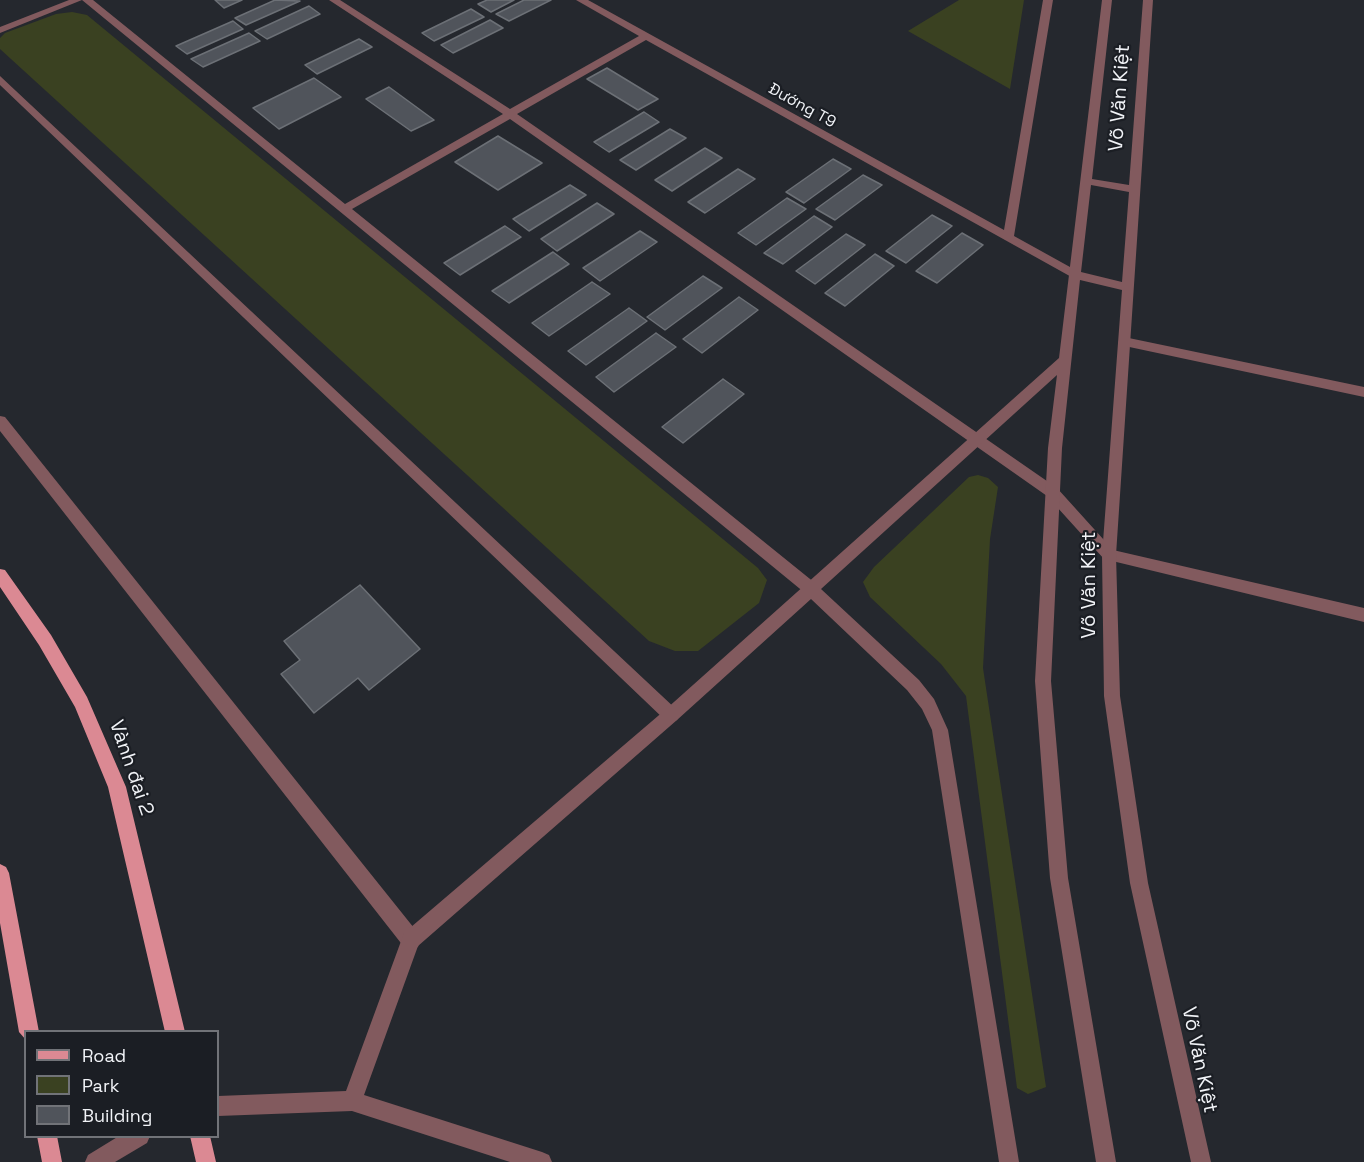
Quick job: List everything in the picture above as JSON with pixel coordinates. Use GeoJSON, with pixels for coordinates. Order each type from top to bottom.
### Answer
{"type":"FeatureCollection","features":[{"type":"Feature","properties":{"kind":"main road","name":"Vành đai 2"},"geometry":{"type":"LineString","coordinates":[[0,575],[45,640],[81,702],[117,787],[175,1030]]}},
{"type":"Feature","properties":{"kind":"main road"},"geometry":{"type":"LineString","coordinates":[[0,873],[29,1030]]}},
{"type":"Feature","properties":{"kind":"main road"},"geometry":{"type":"LineString","coordinates":[[48,1138],[52,1162]]}},
{"type":"Feature","properties":{"kind":"main road"},"geometry":{"type":"LineString","coordinates":[[200,1138],[206,1162]]}},
{"type":"Feature","properties":{"kind":"street"},"geometry":{"type":"LineString","coordinates":[[0,30],[77,0]]}},
{"type":"Feature","properties":{"kind":"street"},"geometry":{"type":"LineString","coordinates":[[87,0],[810,588],[913,685],[928,704],[940,730],[1009,1162]]}},
{"type":"Feature","properties":{"kind":"street"},"geometry":{"type":"LineString","coordinates":[[334,0],[510,114],[1052,492],[1109,555],[1364,615]]}},
{"type":"Feature","properties":{"kind":"street","name":"Đướng T9"},"geometry":{"type":"LineString","coordinates":[[581,0],[1075,275],[1127,287]]}},
{"type":"Feature","properties":{"kind":"street"},"geometry":{"type":"LineString","coordinates":[[1008,238],[1048,0]]}},
{"type":"Feature","properties":{"kind":"street","name":"Võ Văn Kiệt"},"geometry":{"type":"LineString","coordinates":[[1106,1162],[1059,878],[1042,681],[1052,492],[1107,0]]}},
{"type":"Feature","properties":{"kind":"street","name":"Võ Văn Kiệt"},"geometry":{"type":"LineString","coordinates":[[1148,0],[1109,555],[1112,696],[1139,883],[1201,1162]]}},
{"type":"Feature","properties":{"kind":"street"},"geometry":{"type":"LineString","coordinates":[[344,209],[646,36]]}},
{"type":"Feature","properties":{"kind":"street"},"geometry":{"type":"LineString","coordinates":[[0,79],[671,715]]}},
{"type":"Feature","properties":{"kind":"street"},"geometry":{"type":"LineString","coordinates":[[1086,181],[1135,190]]}},
{"type":"Feature","properties":{"kind":"street"},"geometry":{"type":"LineString","coordinates":[[1124,342],[1364,392]]}},
{"type":"Feature","properties":{"kind":"street"},"geometry":{"type":"LineString","coordinates":[[352,1101],[411,940],[671,715],[810,588],[979,440],[1065,360]]}},
{"type":"Feature","properties":{"kind":"street"},"geometry":{"type":"LineString","coordinates":[[0,421],[411,940]]}},
{"type":"Feature","properties":{"kind":"street"},"geometry":{"type":"LineString","coordinates":[[219,1106],[352,1101],[542,1162]]}},
{"type":"Feature","properties":{"kind":"street"},"geometry":{"type":"LineString","coordinates":[[95,1162],[138,1138]]}},
{"type":"Feature","properties":{"kind":"green space"},"geometry":{"type":"Polygon","coordinates":[[[959,0],[1024,0],[1010,89],[908,31],[959,0]]]}},
{"type":"Feature","properties":{"kind":"green space"},"geometry":{"type":"Polygon","coordinates":[[[72,12],[87,15],[758,568],[767,580],[759,603],[698,651],[675,651],[649,641],[0,49],[0,38],[5,33],[56,14],[72,12]]]}},
{"type":"Feature","properties":{"kind":"green space"},"geometry":{"type":"Polygon","coordinates":[[[978,475],[988,478],[998,487],[990,539],[983,668],[1046,1087],[1028,1094],[1017,1088],[966,696],[941,664],[870,597],[863,582],[874,567],[969,477],[978,475]]]}},
{"type":"Feature","properties":{"kind":"building"},"geometry":{"type":"Polygon","coordinates":[[[215,0],[242,0],[224,8],[215,0]]]}},
{"type":"Feature","properties":{"kind":"building"},"geometry":{"type":"Polygon","coordinates":[[[275,0],[300,1],[246,25],[235,18],[275,0]]]}},
{"type":"Feature","properties":{"kind":"building"},"geometry":{"type":"Polygon","coordinates":[[[487,0],[514,0],[491,12],[478,4],[487,0]]]}},
{"type":"Feature","properties":{"kind":"building"},"geometry":{"type":"Polygon","coordinates":[[[524,0],[551,0],[509,21],[496,14],[524,0]]]}},
{"type":"Feature","properties":{"kind":"building"},"geometry":{"type":"Polygon","coordinates":[[[309,6],[320,14],[267,39],[255,31],[309,6]]]}},
{"type":"Feature","properties":{"kind":"building"},"geometry":{"type":"Polygon","coordinates":[[[471,9],[484,17],[434,41],[422,33],[471,9]]]}},
{"type":"Feature","properties":{"kind":"building"},"geometry":{"type":"Polygon","coordinates":[[[490,20],[503,28],[453,53],[441,45],[490,20]]]}},
{"type":"Feature","properties":{"kind":"building"},"geometry":{"type":"Polygon","coordinates":[[[233,21],[243,29],[187,54],[176,46],[233,21]]]}},
{"type":"Feature","properties":{"kind":"building"},"geometry":{"type":"Polygon","coordinates":[[[249,33],[260,41],[203,67],[191,59],[249,33]]]}},
{"type":"Feature","properties":{"kind":"building"},"geometry":{"type":"Polygon","coordinates":[[[359,39],[372,47],[317,74],[305,65],[359,39]]]}},
{"type":"Feature","properties":{"kind":"building"},"geometry":{"type":"Polygon","coordinates":[[[607,68],[658,99],[638,110],[587,79],[607,68]]]}},
{"type":"Feature","properties":{"kind":"building"},"geometry":{"type":"Polygon","coordinates":[[[314,78],[341,97],[279,129],[253,108],[314,78]]]}},
{"type":"Feature","properties":{"kind":"building"},"geometry":{"type":"Polygon","coordinates":[[[389,87],[434,120],[411,131],[366,99],[389,87]]]}},
{"type":"Feature","properties":{"kind":"building"},"geometry":{"type":"Polygon","coordinates":[[[644,112],[659,122],[609,152],[594,142],[644,112]]]}},
{"type":"Feature","properties":{"kind":"building"},"geometry":{"type":"Polygon","coordinates":[[[670,129],[686,138],[636,170],[620,160],[670,129]]]}},
{"type":"Feature","properties":{"kind":"building"},"geometry":{"type":"Polygon","coordinates":[[[498,136],[542,163],[498,190],[455,162],[498,136]]]}},
{"type":"Feature","properties":{"kind":"building"},"geometry":{"type":"Polygon","coordinates":[[[705,148],[722,158],[672,191],[655,180],[705,148]]]}},
{"type":"Feature","properties":{"kind":"building"},"geometry":{"type":"Polygon","coordinates":[[[833,159],[851,169],[804,203],[786,192],[833,159]]]}},
{"type":"Feature","properties":{"kind":"building"},"geometry":{"type":"Polygon","coordinates":[[[738,169],[755,179],[705,213],[688,202],[738,169]]]}},
{"type":"Feature","properties":{"kind":"building"},"geometry":{"type":"Polygon","coordinates":[[[863,175],[882,185],[835,220],[816,209],[863,175]]]}},
{"type":"Feature","properties":{"kind":"building"},"geometry":{"type":"Polygon","coordinates":[[[570,185],[586,195],[529,231],[513,219],[570,185]]]}},
{"type":"Feature","properties":{"kind":"building"},"geometry":{"type":"Polygon","coordinates":[[[787,198],[806,209],[756,245],[738,233],[787,198]]]}},
{"type":"Feature","properties":{"kind":"building"},"geometry":{"type":"Polygon","coordinates":[[[597,203],[614,214],[557,251],[541,239],[597,203]]]}},
{"type":"Feature","properties":{"kind":"building"},"geometry":{"type":"Polygon","coordinates":[[[932,215],[952,226],[906,263],[886,251],[932,215]]]}},
{"type":"Feature","properties":{"kind":"building"},"geometry":{"type":"Polygon","coordinates":[[[814,216],[832,227],[783,264],[764,253],[814,216]]]}},
{"type":"Feature","properties":{"kind":"building"},"geometry":{"type":"Polygon","coordinates":[[[505,226],[521,237],[460,275],[444,263],[505,226]]]}},
{"type":"Feature","properties":{"kind":"building"},"geometry":{"type":"Polygon","coordinates":[[[640,231],[657,242],[600,281],[583,268],[640,231]]]}},
{"type":"Feature","properties":{"kind":"building"},"geometry":{"type":"Polygon","coordinates":[[[962,233],[983,245],[937,283],[916,271],[962,233]]]}},
{"type":"Feature","properties":{"kind":"building"},"geometry":{"type":"Polygon","coordinates":[[[846,234],[865,245],[815,284],[796,271],[846,234]]]}},
{"type":"Feature","properties":{"kind":"building"},"geometry":{"type":"Polygon","coordinates":[[[553,252],[569,264],[509,303],[492,291],[553,252]]]}},
{"type":"Feature","properties":{"kind":"building"},"geometry":{"type":"Polygon","coordinates":[[[875,254],[894,266],[845,306],[825,293],[875,254]]]}},
{"type":"Feature","properties":{"kind":"building"},"geometry":{"type":"Polygon","coordinates":[[[703,276],[722,288],[665,330],[647,317],[703,276]]]}},
{"type":"Feature","properties":{"kind":"building"},"geometry":{"type":"Polygon","coordinates":[[[592,282],[610,294],[549,336],[532,323],[592,282]]]}},
{"type":"Feature","properties":{"kind":"building"},"geometry":{"type":"Polygon","coordinates":[[[739,297],[758,310],[702,353],[683,339],[739,297]]]}},
{"type":"Feature","properties":{"kind":"building"},"geometry":{"type":"Polygon","coordinates":[[[629,308],[647,321],[586,365],[568,351],[629,308]]]}},
{"type":"Feature","properties":{"kind":"building"},"geometry":{"type":"Polygon","coordinates":[[[656,333],[676,347],[614,392],[596,377],[656,333]]]}},
{"type":"Feature","properties":{"kind":"building"},"geometry":{"type":"Polygon","coordinates":[[[723,379],[744,394],[683,443],[662,427],[723,379]]]}},
{"type":"Feature","properties":{"kind":"building"},"geometry":{"type":"Polygon","coordinates":[[[360,585],[420,649],[369,690],[358,678],[314,713],[281,674],[300,660],[284,641],[360,585]]]}}]}
